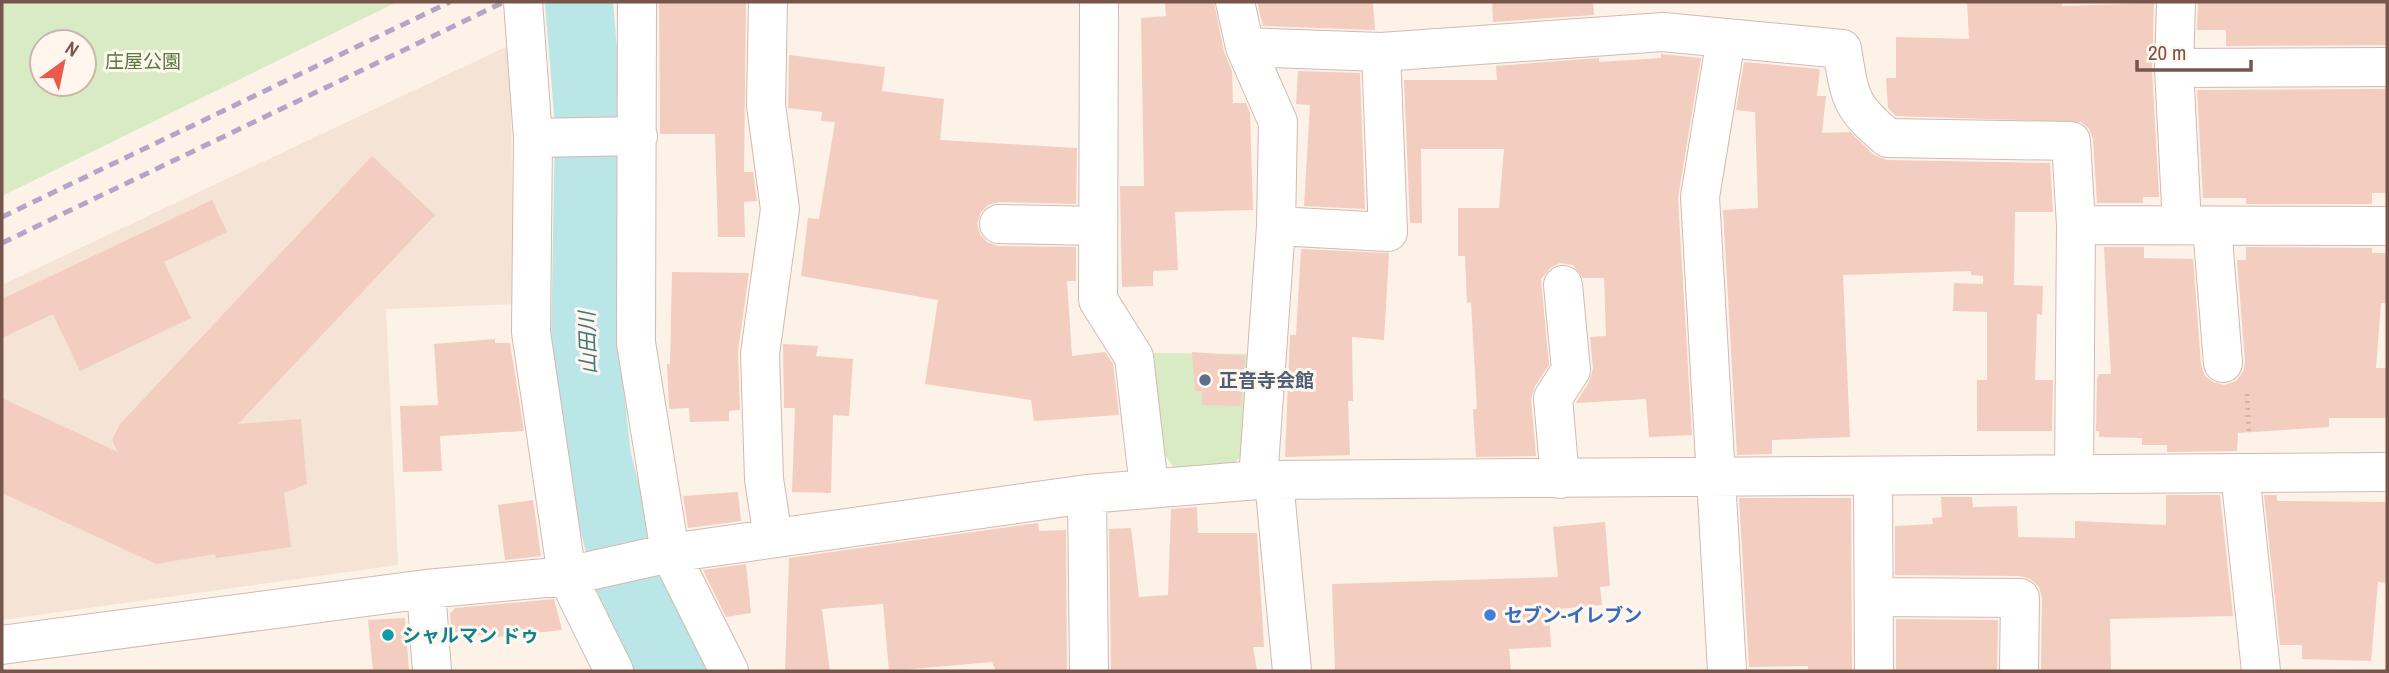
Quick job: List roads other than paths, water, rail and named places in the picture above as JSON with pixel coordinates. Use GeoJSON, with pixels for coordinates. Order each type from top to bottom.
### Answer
{"type":"FeatureCollection","features":[{"type":"Feature","properties":{"kind":"street"},"geometry":{"type":"LineString","coordinates":[[523,2],[544,138],[531,332],[567,576],[614,671]]}},
{"type":"Feature","properties":{"kind":"street"},"geometry":{"type":"LineString","coordinates":[[637,2],[631,137],[636,343],[670,553],[729,671]]}},
{"type":"Feature","properties":{"kind":"street"},"geometry":{"type":"LineString","coordinates":[[768,2],[766,105],[780,209],[760,354],[764,479],[773,538]]}},
{"type":"Feature","properties":{"kind":"street"},"geometry":{"type":"LineString","coordinates":[[1099,2],[1096,226],[1098,300],[1134,356],[1149,487]]}},
{"type":"Feature","properties":{"kind":"street"},"geometry":{"type":"LineString","coordinates":[[1235,2],[1235,14],[1245,47],[1278,122],[1266,480],[1292,671]]}},
{"type":"Feature","properties":{"kind":"street"},"geometry":{"type":"LineString","coordinates":[[2176,2],[2174,68],[2197,225],[2223,363]]}},
{"type":"Feature","properties":{"kind":"street"},"geometry":{"type":"LineString","coordinates":[[1245,47],[1381,52],[1663,32],[1842,49],[1850,100],[1868,122],[1888,138],[2071,141],[2076,225],[2074,474]]}},
{"type":"Feature","properties":{"kind":"street"},"geometry":{"type":"LineString","coordinates":[[1727,38],[1700,197],[1727,671]]}},
{"type":"Feature","properties":{"kind":"street"},"geometry":{"type":"LineString","coordinates":[[1276,226],[1388,232],[1381,52]]}},
{"type":"Feature","properties":{"kind":"street"},"geometry":{"type":"LineString","coordinates":[[2174,68],[2387,67]]}},
{"type":"Feature","properties":{"kind":"street"},"geometry":{"type":"LineString","coordinates":[[544,138],[631,137]]}},
{"type":"Feature","properties":{"kind":"street"},"geometry":{"type":"LineString","coordinates":[[999,224],[1096,226]]}},
{"type":"Feature","properties":{"kind":"street"},"geometry":{"type":"LineString","coordinates":[[2076,225],[2387,226]]}},
{"type":"Feature","properties":{"kind":"street"},"geometry":{"type":"LineString","coordinates":[[1560,478],[1553,398],[1571,370],[1576,304]]}},
{"type":"Feature","properties":{"kind":"street"},"geometry":{"type":"LineString","coordinates":[[2,645],[426,589],[567,576],[670,553],[1149,487],[1266,480],[2387,472]]}},
{"type":"Feature","properties":{"kind":"street"},"geometry":{"type":"LineString","coordinates":[[2246,473],[2261,671]]}},
{"type":"Feature","properties":{"kind":"street"},"geometry":{"type":"LineString","coordinates":[[1873,476],[1874,671]]}},
{"type":"Feature","properties":{"kind":"street"},"geometry":{"type":"LineString","coordinates":[[1087,494],[1089,671]]}},
{"type":"Feature","properties":{"kind":"street"},"geometry":{"type":"LineString","coordinates":[[426,589],[432,671]]}},
{"type":"Feature","properties":{"kind":"street"},"geometry":{"type":"LineString","coordinates":[[1874,597],[2020,598],[2019,671]]}},
{"type":"Feature","properties":{"kind":"waterway","name":"山田川"},"geometry":{"type":"LineString","coordinates":[[579,2],[589,125],[585,347],[597,458],[629,583],[672,671]]}},
{"type":"Feature","properties":{"kind":"railway"},"geometry":{"type":"LineString","coordinates":[[2,217],[450,2]]}},
{"type":"Feature","properties":{"kind":"railway"},"geometry":{"type":"LineString","coordinates":[[2,243],[504,2]]}},
{"type":"Feature","properties":{"kind":"place","name":"正音寺会館"},"geometry":{"type":"Point","coordinates":[1205,380]}},
{"type":"Feature","properties":{"kind":"place","name":"セブン-イレブン"},"geometry":{"type":"Point","coordinates":[1490,615]}},
{"type":"Feature","properties":{"kind":"place","name":"シャルマン ドゥ"},"geometry":{"type":"Point","coordinates":[388,635]}},
{"type":"Feature","properties":{"kind":"park label","name":"庄屋公園"},"geometry":{"type":"Point","coordinates":[143,61]}}]}
